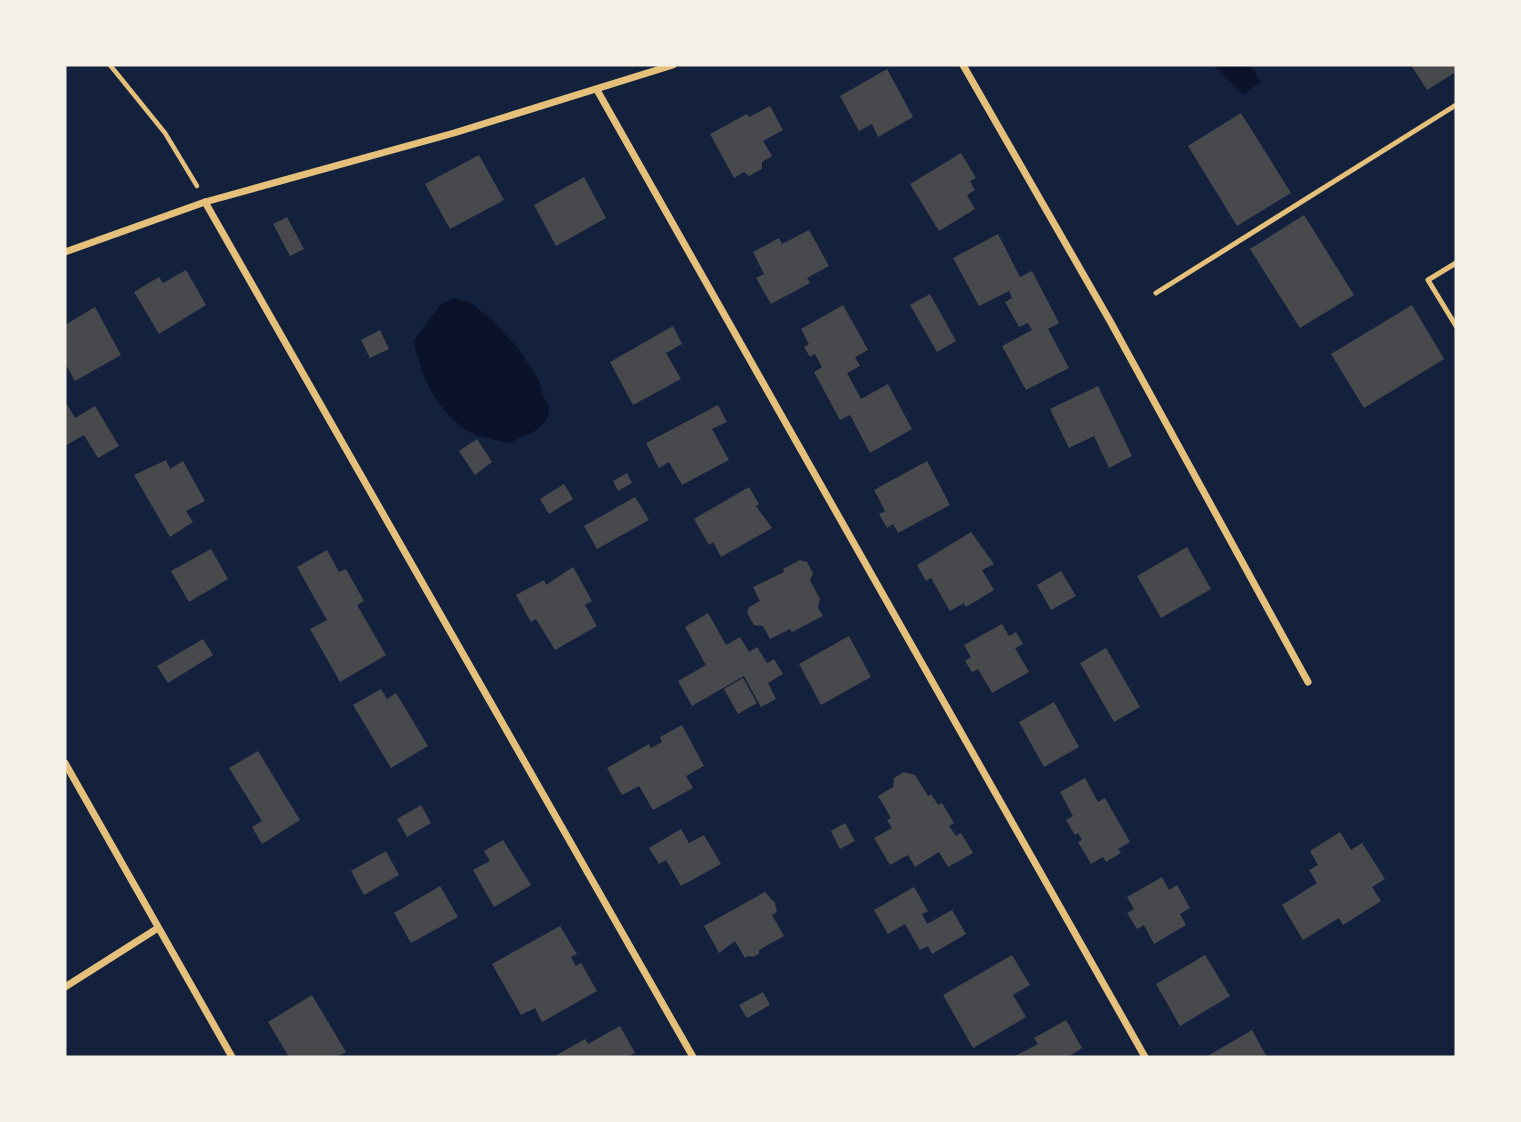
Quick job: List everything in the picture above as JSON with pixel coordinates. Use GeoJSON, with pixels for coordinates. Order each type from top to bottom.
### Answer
{"type":"FeatureCollection","features":[{"type":"Feature","properties":{"kind":"street"},"geometry":{"type":"LineString","coordinates":[[65,252],[205,202],[454,133],[673,65]]}},
{"type":"Feature","properties":{"kind":"street"},"geometry":{"type":"LineString","coordinates":[[963,65],[1104,309],[1308,682]]}},
{"type":"Feature","properties":{"kind":"street"},"geometry":{"type":"LineString","coordinates":[[597,90],[1145,1057]]}},
{"type":"Feature","properties":{"kind":"street"},"geometry":{"type":"LineString","coordinates":[[205,202],[693,1057]]}},
{"type":"Feature","properties":{"kind":"street"},"geometry":{"type":"LineString","coordinates":[[65,763],[232,1057]]}},
{"type":"Feature","properties":{"kind":"street"},"geometry":{"type":"LineString","coordinates":[[65,986],[158,929]]}},
{"type":"Feature","properties":{"kind":"lane"},"geometry":{"type":"LineString","coordinates":[[1156,293],[1456,105]]}},
{"type":"Feature","properties":{"kind":"lane"},"geometry":{"type":"LineString","coordinates":[[1456,263],[1428,280],[1456,326]]}},
{"type":"Feature","properties":{"kind":"path"},"geometry":{"type":"LineString","coordinates":[[110,65],[165,133],[205,202]]}},
{"type":"Feature","properties":{"kind":"water"},"geometry":{"type":"Polygon","coordinates":[[[1214,65],[1250,65],[1261,82],[1243,95],[1214,65]]]}},
{"type":"Feature","properties":{"kind":"water"},"geometry":{"type":"Polygon","coordinates":[[[454,298],[471,303],[493,321],[517,347],[538,378],[549,407],[548,418],[537,430],[510,443],[478,435],[457,423],[431,391],[420,366],[414,340],[441,304],[454,298]]]}},
{"type":"Feature","properties":{"kind":"building"},"geometry":{"type":"Polygon","coordinates":[[[1411,65],[1456,65],[1456,72],[1427,90],[1411,65]]]}},
{"type":"Feature","properties":{"kind":"building"},"geometry":{"type":"Polygon","coordinates":[[[887,69],[913,117],[878,137],[872,124],[859,131],[840,96],[887,69]]]}},
{"type":"Feature","properties":{"kind":"building"},"geometry":{"type":"Polygon","coordinates":[[[770,106],[783,130],[763,141],[772,156],[762,162],[762,169],[749,176],[744,172],[734,178],[710,134],[747,114],[749,117],[770,106]]]}},
{"type":"Feature","properties":{"kind":"building"},"geometry":{"type":"Polygon","coordinates":[[[1241,113],[1291,193],[1237,226],[1188,146],[1241,113]]]}},
{"type":"Feature","properties":{"kind":"building"},"geometry":{"type":"Polygon","coordinates":[[[961,153],[976,178],[970,181],[975,190],[967,195],[975,209],[939,231],[910,184],[961,153]]]}},
{"type":"Feature","properties":{"kind":"building"},"geometry":{"type":"Polygon","coordinates":[[[479,155],[504,200],[450,229],[425,184],[479,155]]]}},
{"type":"Feature","properties":{"kind":"building"},"geometry":{"type":"Polygon","coordinates":[[[584,177],[606,218],[556,246],[534,205],[584,177]]]}},
{"type":"Feature","properties":{"kind":"building"},"geometry":{"type":"Polygon","coordinates":[[[1304,215],[1354,295],[1300,328],[1250,249],[1304,215]]]}},
{"type":"Feature","properties":{"kind":"building"},"geometry":{"type":"Polygon","coordinates":[[[287,217],[304,249],[290,256],[273,224],[287,217]]]}},
{"type":"Feature","properties":{"kind":"building"},"geometry":{"type":"Polygon","coordinates":[[[809,230],[829,266],[807,278],[810,283],[771,304],[756,278],[764,274],[753,252],[779,238],[782,244],[809,230]]]}},
{"type":"Feature","properties":{"kind":"building"},"geometry":{"type":"Polygon","coordinates":[[[998,234],[1020,277],[1032,271],[1059,323],[1048,329],[1069,368],[1026,390],[1002,346],[1032,330],[1028,323],[1019,327],[1005,302],[1012,298],[1009,291],[979,306],[953,258],[998,234]]]}},
{"type":"Feature","properties":{"kind":"building"},"geometry":{"type":"Polygon","coordinates":[[[186,270],[206,305],[159,334],[134,292],[159,277],[163,283],[186,270]]]}},
{"type":"Feature","properties":{"kind":"building"},"geometry":{"type":"Polygon","coordinates":[[[930,294],[956,341],[937,352],[910,305],[930,294]]]}},
{"type":"Feature","properties":{"kind":"building"},"geometry":{"type":"Polygon","coordinates":[[[843,305],[868,350],[855,357],[860,366],[847,373],[861,399],[888,384],[912,429],[870,453],[850,415],[840,420],[814,372],[822,367],[815,354],[810,357],[804,347],[809,344],[801,329],[843,305]]]}},
{"type":"Feature","properties":{"kind":"building"},"geometry":{"type":"Polygon","coordinates":[[[1412,305],[1444,359],[1364,408],[1331,354],[1412,305]]]}},
{"type":"Feature","properties":{"kind":"building"},"geometry":{"type":"Polygon","coordinates":[[[95,307],[121,355],[75,381],[65,363],[65,325],[95,307]]]}},
{"type":"Feature","properties":{"kind":"building"},"geometry":{"type":"Polygon","coordinates":[[[673,326],[682,344],[666,353],[681,379],[633,405],[610,362],[673,326]]]}},
{"type":"Feature","properties":{"kind":"building"},"geometry":{"type":"Polygon","coordinates":[[[380,330],[389,349],[370,358],[361,340],[380,330]]]}},
{"type":"Feature","properties":{"kind":"building"},"geometry":{"type":"Polygon","coordinates":[[[1098,386],[1132,456],[1109,468],[1094,436],[1069,448],[1050,409],[1098,386]]]}},
{"type":"Feature","properties":{"kind":"building"},"geometry":{"type":"Polygon","coordinates":[[[65,401],[75,418],[95,406],[119,446],[98,458],[84,435],[65,446],[65,401]]]}},
{"type":"Feature","properties":{"kind":"building"},"geometry":{"type":"Polygon","coordinates":[[[718,405],[727,422],[712,429],[729,460],[682,485],[669,462],[659,468],[646,443],[718,405]]]}},
{"type":"Feature","properties":{"kind":"building"},"geometry":{"type":"Polygon","coordinates":[[[477,439],[492,462],[475,475],[459,451],[477,439]]]}},
{"type":"Feature","properties":{"kind":"building"},"geometry":{"type":"Polygon","coordinates":[[[166,460],[170,469],[183,461],[205,501],[186,511],[193,522],[170,537],[134,475],[166,460]]]}},
{"type":"Feature","properties":{"kind":"building"},"geometry":{"type":"Polygon","coordinates":[[[927,461],[950,505],[898,533],[893,524],[887,528],[879,514],[885,511],[874,490],[927,461]]]}},
{"type":"Feature","properties":{"kind":"building"},"geometry":{"type":"Polygon","coordinates":[[[627,473],[632,483],[618,491],[613,481],[627,473]]]}},
{"type":"Feature","properties":{"kind":"building"},"geometry":{"type":"Polygon","coordinates":[[[564,484],[573,499],[549,514],[540,499],[564,484]]]}},
{"type":"Feature","properties":{"kind":"building"},"geometry":{"type":"Polygon","coordinates":[[[749,487],[759,504],[756,506],[772,528],[721,557],[713,542],[709,545],[694,519],[749,487]]]}},
{"type":"Feature","properties":{"kind":"building"},"geometry":{"type":"Polygon","coordinates":[[[635,497],[649,520],[597,549],[584,526],[635,497]]]}},
{"type":"Feature","properties":{"kind":"building"},"geometry":{"type":"Polygon","coordinates":[[[971,532],[994,564],[982,570],[994,590],[966,607],[964,603],[950,611],[931,578],[926,581],[917,565],[971,532]]]}},
{"type":"Feature","properties":{"kind":"building"},"geometry":{"type":"Polygon","coordinates":[[[1187,547],[1211,589],[1161,618],[1137,576],[1187,547]]]}},
{"type":"Feature","properties":{"kind":"building"},"geometry":{"type":"Polygon","coordinates":[[[211,549],[228,579],[189,602],[171,571],[211,549]]]}},
{"type":"Feature","properties":{"kind":"building"},"geometry":{"type":"Polygon","coordinates":[[[327,550],[339,572],[346,569],[364,601],[357,605],[386,655],[340,682],[310,629],[327,620],[297,567],[327,550]]]}},
{"type":"Feature","properties":{"kind":"building"},"geometry":{"type":"Polygon","coordinates":[[[800,560],[807,562],[813,573],[810,580],[820,599],[818,608],[823,616],[792,632],[790,629],[770,639],[763,626],[754,625],[747,613],[749,607],[760,601],[753,587],[784,572],[783,569],[800,560]]]}},
{"type":"Feature","properties":{"kind":"building"},"geometry":{"type":"Polygon","coordinates":[[[573,567],[592,601],[585,605],[597,626],[555,650],[536,619],[531,622],[516,595],[544,580],[546,585],[573,567]]]}},
{"type":"Feature","properties":{"kind":"building"},"geometry":{"type":"Polygon","coordinates":[[[1061,571],[1076,596],[1051,610],[1037,585],[1061,571]]]}},
{"type":"Feature","properties":{"kind":"building"},"geometry":{"type":"Polygon","coordinates":[[[708,613],[726,645],[740,637],[749,652],[757,647],[767,663],[774,659],[783,674],[768,683],[776,699],[761,707],[744,676],[692,706],[678,681],[706,665],[685,627],[708,613]]]}},
{"type":"Feature","properties":{"kind":"building"},"geometry":{"type":"Polygon","coordinates":[[[1002,624],[1009,636],[1016,632],[1023,644],[1015,648],[1029,672],[992,693],[978,669],[972,672],[965,661],[971,657],[964,645],[1002,624]]]}},
{"type":"Feature","properties":{"kind":"building"},"geometry":{"type":"Polygon","coordinates":[[[849,636],[871,677],[821,705],[799,664],[849,636]]]}},
{"type":"Feature","properties":{"kind":"building"},"geometry":{"type":"Polygon","coordinates":[[[203,639],[213,655],[168,683],[157,666],[203,639]]]}},
{"type":"Feature","properties":{"kind":"building"},"geometry":{"type":"Polygon","coordinates":[[[1106,648],[1140,707],[1114,722],[1080,663],[1106,648]]]}},
{"type":"Feature","properties":{"kind":"building"},"geometry":{"type":"Polygon","coordinates":[[[743,678],[757,703],[738,714],[724,689],[743,678]]]}},
{"type":"Feature","properties":{"kind":"building"},"geometry":{"type":"Polygon","coordinates":[[[381,689],[387,699],[396,693],[428,746],[391,768],[353,705],[381,689]]]}},
{"type":"Feature","properties":{"kind":"building"},"geometry":{"type":"Polygon","coordinates":[[[1054,702],[1079,747],[1044,767],[1019,722],[1054,702]]]}},
{"type":"Feature","properties":{"kind":"building"},"geometry":{"type":"Polygon","coordinates":[[[682,725],[704,766],[686,776],[693,788],[653,810],[639,786],[622,795],[607,768],[649,744],[651,748],[662,742],[660,737],[682,725]]]}},
{"type":"Feature","properties":{"kind":"building"},"geometry":{"type":"Polygon","coordinates":[[[258,751],[300,820],[262,844],[252,827],[262,821],[229,768],[258,751]]]}},
{"type":"Feature","properties":{"kind":"building"},"geometry":{"type":"Polygon","coordinates":[[[904,772],[915,775],[928,796],[931,794],[938,805],[942,803],[954,823],[949,826],[956,836],[961,833],[973,853],[948,867],[939,852],[915,867],[908,855],[890,865],[874,838],[892,828],[887,820],[891,818],[878,796],[893,787],[894,778],[904,772]]]}},
{"type":"Feature","properties":{"kind":"building"},"geometry":{"type":"Polygon","coordinates":[[[1085,778],[1098,802],[1105,798],[1130,842],[1118,849],[1121,853],[1106,862],[1103,857],[1091,864],[1078,842],[1082,840],[1078,833],[1075,835],[1066,820],[1073,816],[1060,792],[1085,778]]]}},
{"type":"Feature","properties":{"kind":"building"},"geometry":{"type":"Polygon","coordinates":[[[421,805],[431,823],[407,837],[397,819],[421,805]]]}},
{"type":"Feature","properties":{"kind":"building"},"geometry":{"type":"Polygon","coordinates":[[[845,823],[855,841],[840,849],[831,831],[845,823]]]}},
{"type":"Feature","properties":{"kind":"building"},"geometry":{"type":"Polygon","coordinates":[[[681,829],[689,843],[704,835],[721,864],[681,886],[666,860],[659,864],[649,848],[681,829]]]}},
{"type":"Feature","properties":{"kind":"building"},"geometry":{"type":"Polygon","coordinates":[[[1340,832],[1351,850],[1362,843],[1385,879],[1372,887],[1381,901],[1343,925],[1339,918],[1303,940],[1282,905],[1317,883],[1309,870],[1318,865],[1310,851],[1340,832]]]}},
{"type":"Feature","properties":{"kind":"building"},"geometry":{"type":"Polygon","coordinates":[[[503,840],[531,885],[494,907],[473,870],[490,861],[484,851],[503,840]]]}},
{"type":"Feature","properties":{"kind":"building"},"geometry":{"type":"Polygon","coordinates":[[[386,851],[399,875],[364,895],[351,871],[386,851]]]}},
{"type":"Feature","properties":{"kind":"building"},"geometry":{"type":"Polygon","coordinates":[[[1162,877],[1169,890],[1177,885],[1190,908],[1180,914],[1186,925],[1154,944],[1144,925],[1137,929],[1127,913],[1134,909],[1127,897],[1162,877]]]}},
{"type":"Feature","properties":{"kind":"building"},"geometry":{"type":"Polygon","coordinates":[[[440,886],[458,917],[411,943],[394,913],[440,886]]]}},
{"type":"Feature","properties":{"kind":"building"},"geometry":{"type":"Polygon","coordinates":[[[914,887],[928,911],[922,914],[927,924],[952,910],[966,934],[932,954],[928,946],[920,950],[905,924],[888,934],[874,910],[914,887]]]}},
{"type":"Feature","properties":{"kind":"building"},"geometry":{"type":"Polygon","coordinates":[[[765,892],[775,903],[777,912],[772,915],[784,936],[759,950],[759,954],[753,957],[745,958],[735,941],[719,953],[704,926],[765,892]]]}},
{"type":"Feature","properties":{"kind":"building"},"geometry":{"type":"Polygon","coordinates":[[[560,926],[577,954],[571,957],[576,966],[581,963],[597,991],[542,1022],[535,1008],[521,1015],[492,964],[560,926]]]}},
{"type":"Feature","properties":{"kind":"building"},"geometry":{"type":"Polygon","coordinates":[[[1012,955],[1030,985],[1013,995],[1026,1017],[973,1048],[943,995],[1012,955]]]}},
{"type":"Feature","properties":{"kind":"building"},"geometry":{"type":"Polygon","coordinates":[[[1205,955],[1230,996],[1180,1026],[1156,984],[1205,955]]]}},
{"type":"Feature","properties":{"kind":"building"},"geometry":{"type":"Polygon","coordinates":[[[763,992],[770,1005],[747,1018],[739,1005],[763,992]]]}},
{"type":"Feature","properties":{"kind":"building"},"geometry":{"type":"Polygon","coordinates":[[[312,995],[346,1052],[336,1057],[289,1057],[268,1022],[312,995]]]}},
{"type":"Feature","properties":{"kind":"building"},"geometry":{"type":"Polygon","coordinates":[[[1066,1020],[1082,1048],[1068,1057],[1013,1057],[1038,1044],[1034,1038],[1066,1020]]]}},
{"type":"Feature","properties":{"kind":"building"},"geometry":{"type":"Polygon","coordinates":[[[620,1026],[635,1053],[626,1057],[553,1057],[585,1039],[588,1044],[620,1026]]]}},
{"type":"Feature","properties":{"kind":"building"},"geometry":{"type":"Polygon","coordinates":[[[1252,1030],[1267,1057],[1206,1057],[1252,1030]]]}}]}
